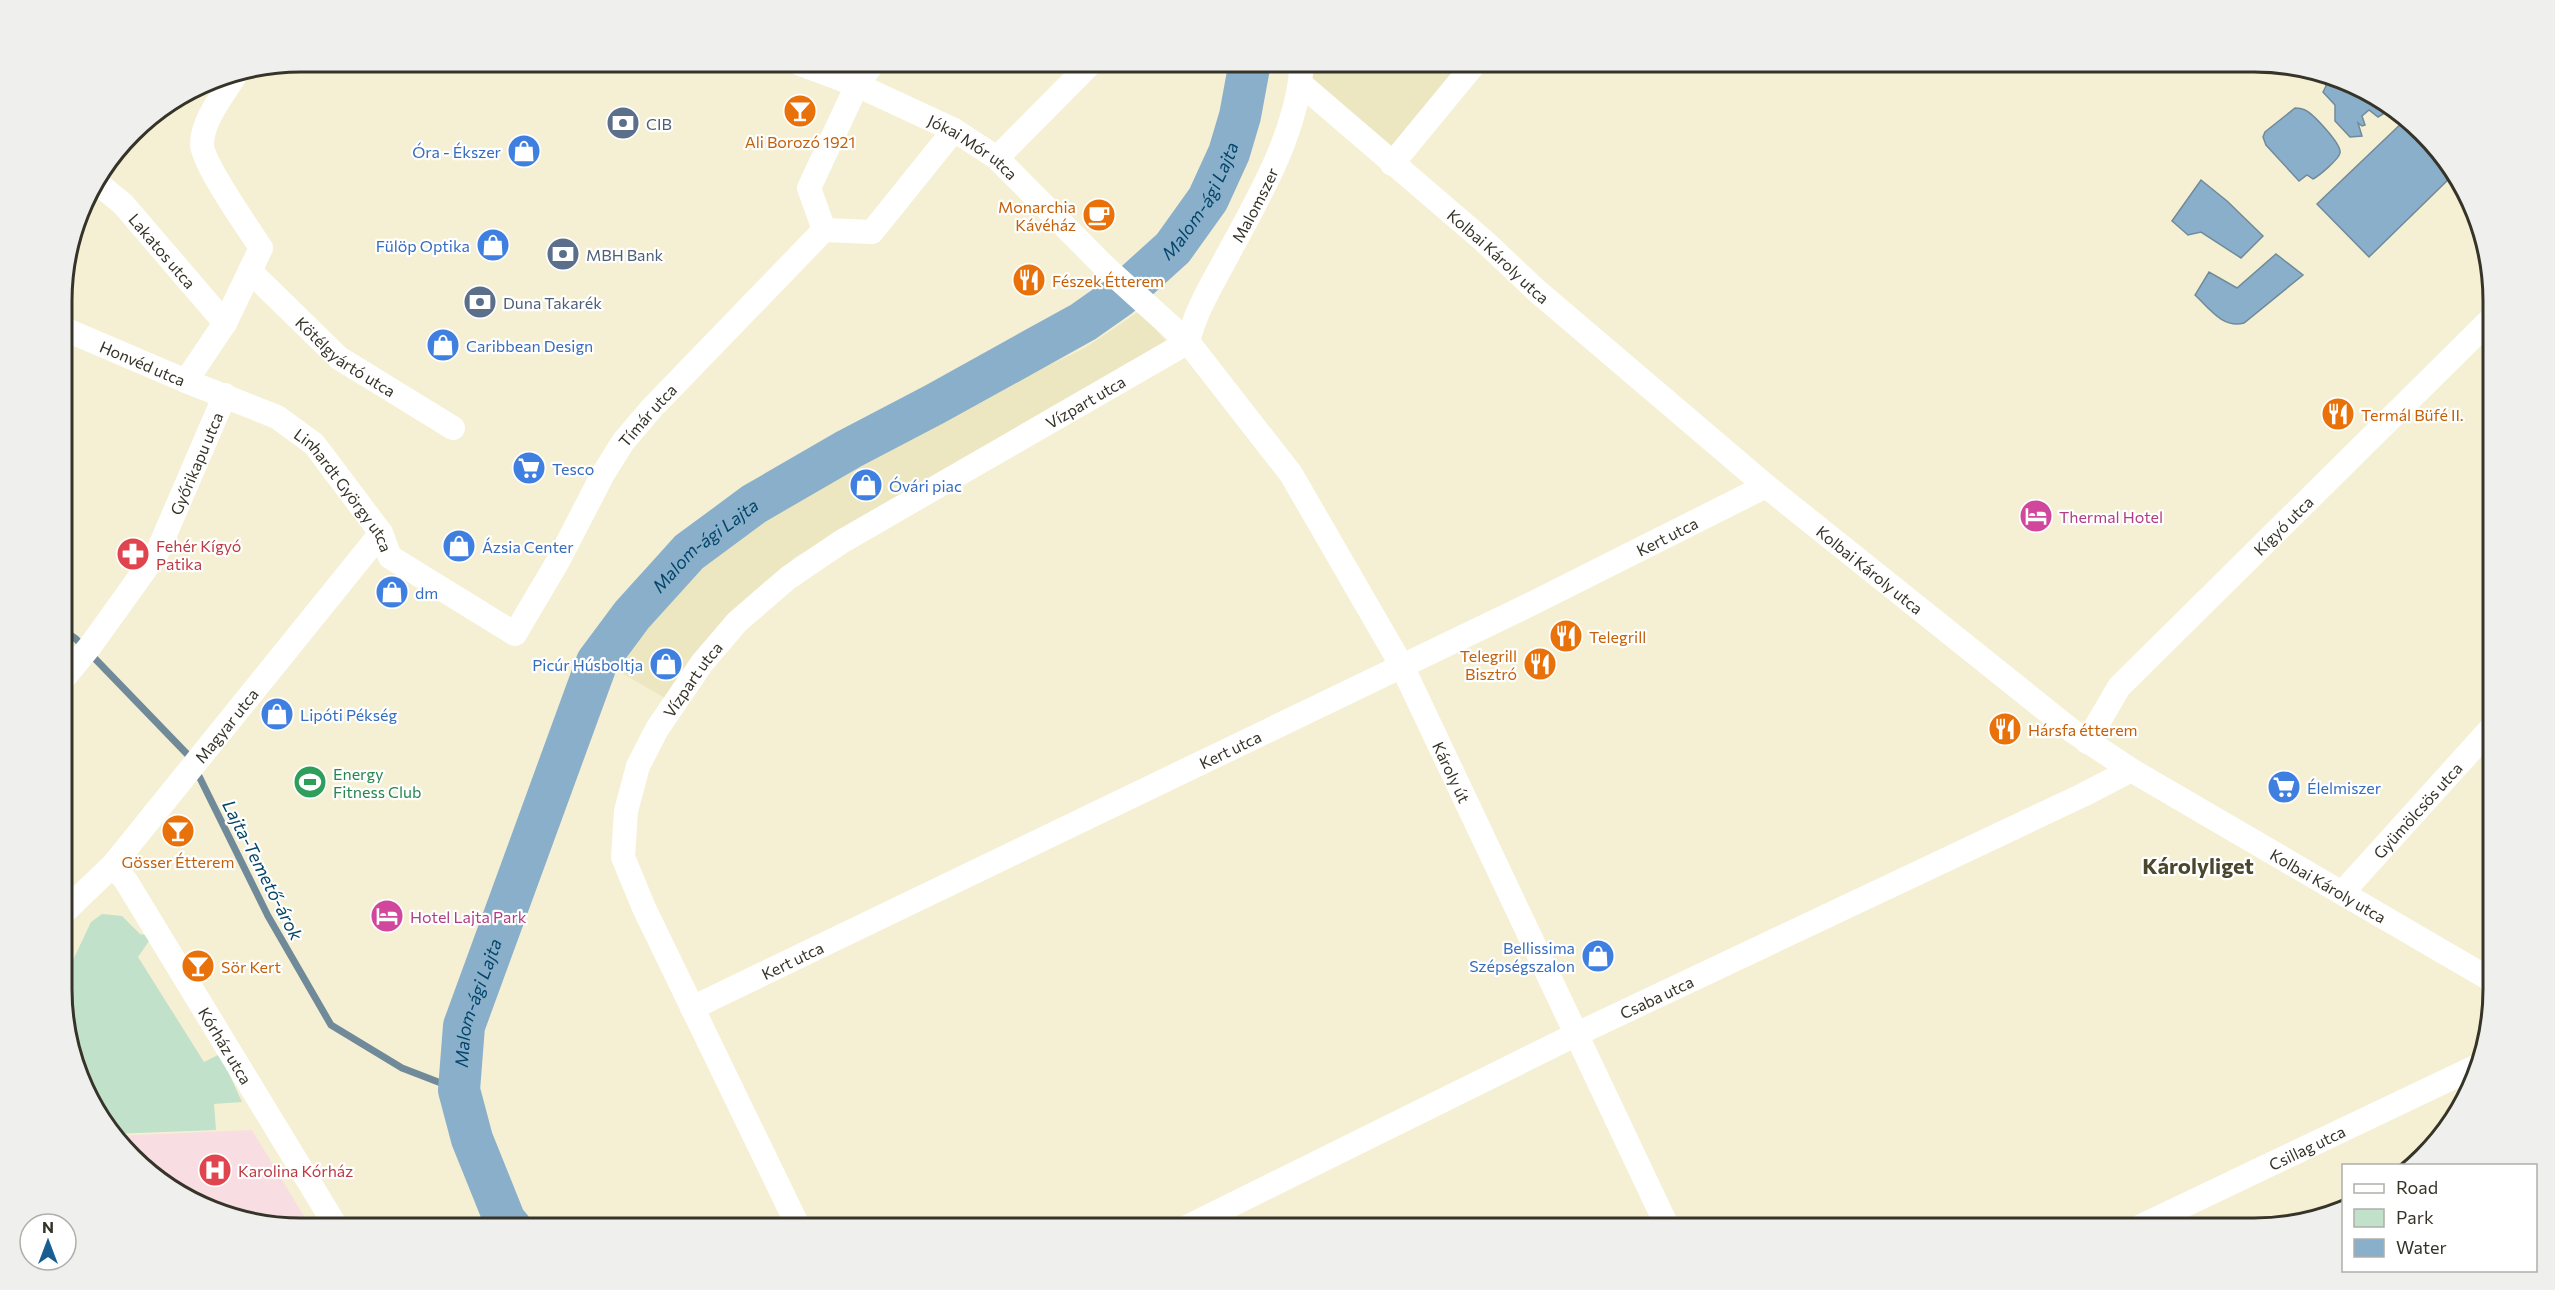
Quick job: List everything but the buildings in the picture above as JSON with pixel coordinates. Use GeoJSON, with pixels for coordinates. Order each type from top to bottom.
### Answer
{"type":"FeatureCollection","features":[{"type":"Feature","properties":{"kind":"street","name":"Jókai Mór utca"},"geometry":{"type":"LineString","coordinates":[[822,72],[857,85],[954,130],[997,158],[1119,279],[1188,342]]}},
{"type":"Feature","properties":{"kind":"street"},"geometry":{"type":"LineString","coordinates":[[867,72],[857,85],[809,188],[824,230],[872,232],[954,130]]}},
{"type":"Feature","properties":{"kind":"street"},"geometry":{"type":"LineString","coordinates":[[997,158],[1082,72]]}},
{"type":"Feature","properties":{"kind":"street"},"geometry":{"type":"LineString","coordinates":[[1392,164],[1468,72]]}},
{"type":"Feature","properties":{"kind":"street","name":"Kolbai Károly utca"},"geometry":{"type":"LineString","coordinates":[[1302,73],[1392,164],[1766,486],[2087,742],[2131,770],[2483,975]]}},
{"type":"Feature","properties":{"kind":"street","name":"Malomszer"},"geometry":{"type":"LineString","coordinates":[[1188,342],[1193,320],[1258,201],[1299,100],[1302,73]]}},
{"type":"Feature","properties":{"kind":"street"},"geometry":{"type":"LineString","coordinates":[[186,381],[225,323],[261,248],[208,165],[202,145],[206,125],[231,83]]}},
{"type":"Feature","properties":{"kind":"street","name":"Lakatos utca"},"geometry":{"type":"LineString","coordinates":[[103,187],[123,204],[225,323]]}},
{"type":"Feature","properties":{"kind":"street","name":"Tímár utca"},"geometry":{"type":"LineString","coordinates":[[514,634],[557,563],[603,474],[623,442],[651,409],[824,230]]}},
{"type":"Feature","properties":{"kind":"street","name":"Kötélgyártó utca"},"geometry":{"type":"LineString","coordinates":[[250,271],[339,358],[453,428]]}},
{"type":"Feature","properties":{"kind":"street","name":"Kígyó utca"},"geometry":{"type":"LineString","coordinates":[[2087,742],[2119,687],[2483,327]]}},
{"type":"Feature","properties":{"kind":"street","name":"Honvéd utca"},"geometry":{"type":"LineString","coordinates":[[72,332],[186,381],[225,395]]}},
{"type":"Feature","properties":{"kind":"street","name":"Károly út"},"geometry":{"type":"LineString","coordinates":[[1188,342],[1291,474],[1402,666],[1663,1218]]}},
{"type":"Feature","properties":{"kind":"street","name":"Vízpart utca"},"geometry":{"type":"LineString","coordinates":[[794,1218],[644,908],[623,857],[626,811],[638,766],[657,729],[702,663],[737,622],[788,578],[841,542],[1188,342]]}},
{"type":"Feature","properties":{"kind":"street","name":"Linhardt György utca"},"geometry":{"type":"LineString","coordinates":[[225,395],[277,417],[314,444],[381,533],[390,557],[514,634]]}},
{"type":"Feature","properties":{"kind":"street","name":"Győrikapu utca"},"geometry":{"type":"LineString","coordinates":[[72,668],[157,553],[225,395]]}},
{"type":"Feature","properties":{"kind":"street","name":"Kert utca"},"geometry":{"type":"LineString","coordinates":[[692,1008],[1402,666],[1766,486]]}},
{"type":"Feature","properties":{"kind":"street","name":"Magyar utca"},"geometry":{"type":"LineString","coordinates":[[72,904],[113,865],[381,533]]}},
{"type":"Feature","properties":{"kind":"street","name":"Gyümölcsös utca"},"geometry":{"type":"LineString","coordinates":[[2342,893],[2483,737]]}},
{"type":"Feature","properties":{"kind":"street","name":"Csaba utca"},"geometry":{"type":"LineString","coordinates":[[1205,1218],[1577,1034],[2131,770]]}},
{"type":"Feature","properties":{"kind":"street","name":"Kórház utca"},"geometry":{"type":"LineString","coordinates":[[113,865],[126,881],[331,1218]]}},
{"type":"Feature","properties":{"kind":"street","name":"Csillag utca"},"geometry":{"type":"LineString","coordinates":[[2158,1218],[2469,1069]]}},
{"type":"Feature","properties":{"kind":"shaded area"},"geometry":{"type":"Polygon","coordinates":[[[1302,72],[1468,72],[1392,164],[1301,84],[1302,72]]]}},
{"type":"Feature","properties":{"kind":"shaded area","name":"Óvári piac"},"geometry":{"type":"Polygon","coordinates":[[[1141,310],[1167,343],[795,557],[727,623],[665,698],[611,667],[663,607],[738,529],[887,442],[1085,348],[1141,310]]]}},
{"type":"Feature","properties":{"kind":"shaded area","name":"Karolina Kórház"},"geometry":{"type":"Polygon","coordinates":[[[252,1130],[305,1218],[256,1214],[213,1201],[162,1171],[125,1135],[252,1130]]]}},
{"type":"Feature","properties":{"kind":"green space"},"geometry":{"type":"Polygon","coordinates":[[[102,914],[122,916],[140,934],[145,935],[149,941],[138,957],[204,1062],[220,1054],[242,1102],[214,1104],[216,1130],[124,1134],[103,1103],[84,1062],[76,1034],[72,1004],[72,962],[91,922],[102,914]]]}},
{"type":"Feature","properties":{"kind":"water"},"geometry":{"type":"Polygon","coordinates":[[[2325,84],[2342,89],[2383,114],[2378,117],[2369,110],[2362,116],[2365,125],[2358,123],[2362,136],[2350,137],[2335,121],[2335,105],[2323,92],[2325,84]]]}},
{"type":"Feature","properties":{"kind":"water"},"geometry":{"type":"Polygon","coordinates":[[[2295,108],[2309,112],[2332,136],[2339,149],[2340,153],[2336,159],[2313,179],[2307,175],[2299,181],[2266,145],[2263,137],[2265,132],[2295,108]]]}},
{"type":"Feature","properties":{"kind":"water"},"geometry":{"type":"Polygon","coordinates":[[[2400,125],[2426,150],[2448,180],[2369,257],[2317,204],[2400,125]]]}},
{"type":"Feature","properties":{"kind":"water"},"geometry":{"type":"Polygon","coordinates":[[[2201,180],[2227,201],[2263,236],[2241,258],[2201,232],[2188,235],[2172,221],[2201,180]]]}},
{"type":"Feature","properties":{"kind":"water"},"geometry":{"type":"Polygon","coordinates":[[[2276,254],[2303,275],[2244,323],[2229,323],[2223,320],[2195,295],[2209,272],[2237,288],[2276,254]]]}},
{"type":"Feature","properties":{"kind":"waterway","name":"Malom-ági Lajta"},"geometry":{"type":"LineString","coordinates":[[504,1218],[472,1139],[459,1090],[464,1026],[597,662],[632,615],[689,552],[754,504],[849,449],[1083,322],[1120,296],[1173,248],[1208,199],[1229,153],[1240,116],[1248,72]]}},
{"type":"Feature","properties":{"kind":"waterway","name":"Lajta-Temető-árok"},"geometry":{"type":"LineString","coordinates":[[72,636],[191,760]]}},
{"type":"Feature","properties":{"kind":"waterway","name":"Lajta-Temető-árok"},"geometry":{"type":"LineString","coordinates":[[196,770],[268,916],[331,1025],[402,1068],[459,1090]]}},
{"type":"Feature","properties":{"kind":"place","name":"Ali Borozó 1921"},"geometry":{"type":"Point","coordinates":[800,111]}},
{"type":"Feature","properties":{"kind":"place","name":"CIB"},"geometry":{"type":"Point","coordinates":[623,123]}},
{"type":"Feature","properties":{"kind":"place","name":"Óra - Ékszer"},"geometry":{"type":"Point","coordinates":[524,151]}},
{"type":"Feature","properties":{"kind":"place","name":"Monarchia Kávéház"},"geometry":{"type":"Point","coordinates":[1099,215]}},
{"type":"Feature","properties":{"kind":"place","name":"Fülöp Optika"},"geometry":{"type":"Point","coordinates":[493,245]}},
{"type":"Feature","properties":{"kind":"place","name":"MBH Bank"},"geometry":{"type":"Point","coordinates":[563,254]}},
{"type":"Feature","properties":{"kind":"place","name":"Fészek Étterem"},"geometry":{"type":"Point","coordinates":[1029,280]}},
{"type":"Feature","properties":{"kind":"place","name":"Duna Takarék"},"geometry":{"type":"Point","coordinates":[480,302]}},
{"type":"Feature","properties":{"kind":"place","name":"Caribbean Design"},"geometry":{"type":"Point","coordinates":[443,345]}},
{"type":"Feature","properties":{"kind":"place","name":"Termál Büfé II."},"geometry":{"type":"Point","coordinates":[2338,414]}},
{"type":"Feature","properties":{"kind":"place","name":"Tesco"},"geometry":{"type":"Point","coordinates":[529,468]}},
{"type":"Feature","properties":{"kind":"place","name":"Óvári piac"},"geometry":{"type":"Point","coordinates":[866,485]}},
{"type":"Feature","properties":{"kind":"place","name":"Thermal Hotel"},"geometry":{"type":"Point","coordinates":[2036,516]}},
{"type":"Feature","properties":{"kind":"place","name":"Ázsia Center"},"geometry":{"type":"Point","coordinates":[459,546]}},
{"type":"Feature","properties":{"kind":"place","name":"Fehér Kígyó Patika"},"geometry":{"type":"Point","coordinates":[133,554]}},
{"type":"Feature","properties":{"kind":"place","name":"dm"},"geometry":{"type":"Point","coordinates":[392,592]}},
{"type":"Feature","properties":{"kind":"place","name":"Telegrill"},"geometry":{"type":"Point","coordinates":[1566,636]}},
{"type":"Feature","properties":{"kind":"place","name":"Picúr Húsboltja"},"geometry":{"type":"Point","coordinates":[666,664]}},
{"type":"Feature","properties":{"kind":"place","name":"Telegrill Bisztró"},"geometry":{"type":"Point","coordinates":[1540,664]}},
{"type":"Feature","properties":{"kind":"place","name":"Lipóti Pékség"},"geometry":{"type":"Point","coordinates":[277,714]}},
{"type":"Feature","properties":{"kind":"place","name":"Hársfa étterem"},"geometry":{"type":"Point","coordinates":[2005,729]}},
{"type":"Feature","properties":{"kind":"place","name":"Energy Fitness Club"},"geometry":{"type":"Point","coordinates":[310,782]}},
{"type":"Feature","properties":{"kind":"place","name":"Élelmiszer"},"geometry":{"type":"Point","coordinates":[2284,787]}},
{"type":"Feature","properties":{"kind":"place","name":"Gösser Étterem"},"geometry":{"type":"Point","coordinates":[178,831]}},
{"type":"Feature","properties":{"kind":"place","name":"Hotel Lajta Park"},"geometry":{"type":"Point","coordinates":[387,916]}},
{"type":"Feature","properties":{"kind":"place","name":"Bellissima Szépségszalon"},"geometry":{"type":"Point","coordinates":[1598,956]}},
{"type":"Feature","properties":{"kind":"place","name":"Sör Kert"},"geometry":{"type":"Point","coordinates":[198,966]}},
{"type":"Feature","properties":{"kind":"place","name":"Karolina Kórház"},"geometry":{"type":"Point","coordinates":[215,1170]}},
{"type":"Feature","properties":{"kind":"district","name":"Károlyliget"},"geometry":{"type":"Point","coordinates":[2198,865]}}]}
